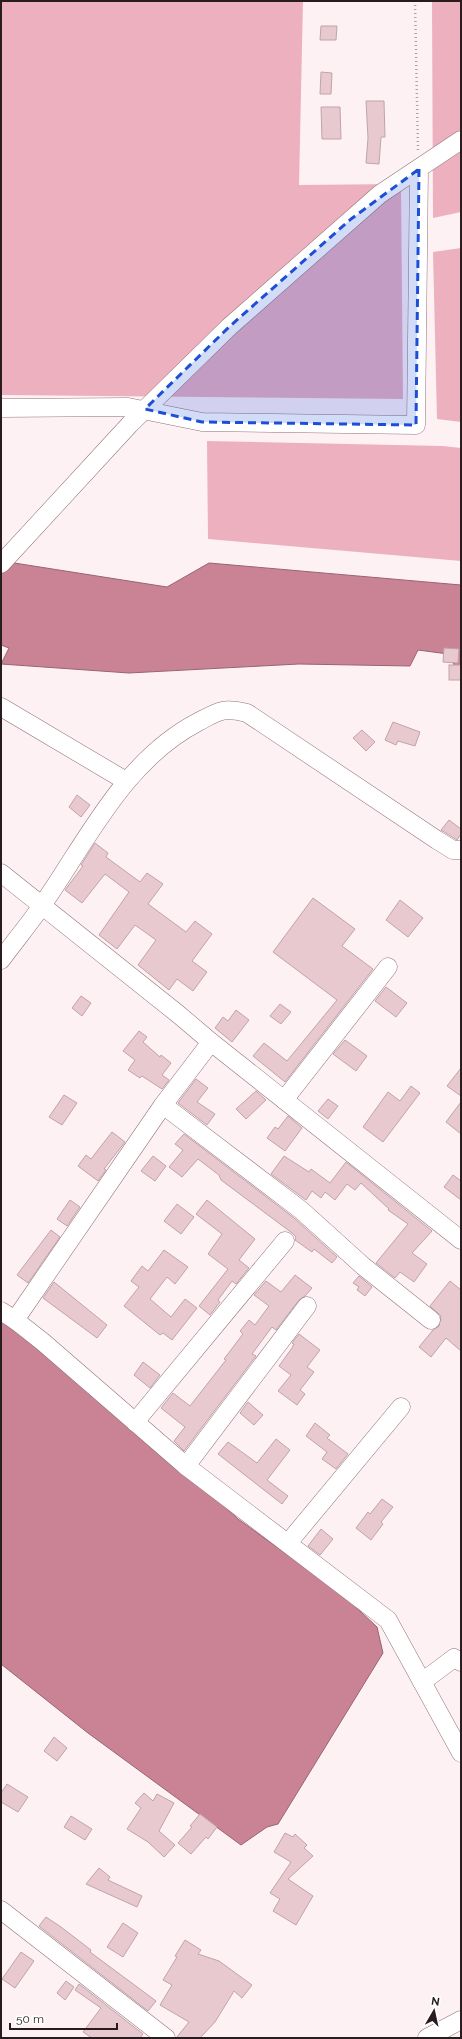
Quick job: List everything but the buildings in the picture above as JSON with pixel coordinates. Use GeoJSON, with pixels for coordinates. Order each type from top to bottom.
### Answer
{"type":"FeatureCollection","features":[{"type":"Feature","properties":{"kind":"street"},"geometry":{"type":"LineString","coordinates":[[1,564],[144,409],[229,327],[380,194],[461,140]]}},
{"type":"Feature","properties":{"kind":"street"},"geometry":{"type":"LineString","coordinates":[[1,408],[128,407],[144,409],[202,422],[416,425],[419,169]]}},
{"type":"Feature","properties":{"kind":"street"},"geometry":{"type":"LineString","coordinates":[[1,707],[126,781]]}},
{"type":"Feature","properties":{"kind":"street"},"geometry":{"type":"LineString","coordinates":[[1,960],[42,905],[106,807],[126,781],[143,764],[186,728],[220,711],[232,709],[247,713],[437,840],[453,850],[461,850]]}},
{"type":"Feature","properties":{"kind":"street"},"geometry":{"type":"LineString","coordinates":[[1,873],[461,1240]]}},
{"type":"Feature","properties":{"kind":"street"},"geometry":{"type":"LineString","coordinates":[[284,1100],[388,967]]}},
{"type":"Feature","properties":{"kind":"street"},"geometry":{"type":"LineString","coordinates":[[211,1042],[162,1105],[8,1315],[136,1422],[186,1466],[388,1620],[461,1753]]}},
{"type":"Feature","properties":{"kind":"street"},"geometry":{"type":"LineString","coordinates":[[162,1105],[301,1210],[363,1266],[431,1320]]}},
{"type":"Feature","properties":{"kind":"street"},"geometry":{"type":"LineString","coordinates":[[136,1422],[285,1241]]}},
{"type":"Feature","properties":{"kind":"street"},"geometry":{"type":"LineString","coordinates":[[186,1466],[307,1306]]}},
{"type":"Feature","properties":{"kind":"street"},"geometry":{"type":"LineString","coordinates":[[288,1544],[401,1407]]}},
{"type":"Feature","properties":{"kind":"street"},"geometry":{"type":"LineString","coordinates":[[422,1682],[454,1658],[461,1662]]}},
{"type":"Feature","properties":{"kind":"street"},"geometry":{"type":"LineString","coordinates":[[1,1910],[166,2038]]}},
{"type":"Feature","properties":{"kind":"street"},"geometry":{"type":"LineString","coordinates":[[427,2038],[461,2020]]}},
{"type":"Feature","properties":{"kind":"path"},"geometry":{"type":"LineString","coordinates":[[415,1],[419,169]]}},
{"type":"Feature","properties":{"kind":"highlighted area"},"geometry":{"type":"Polygon","coordinates":[[[419,169],[416,425],[202,422],[145,409],[229,327],[351,219],[419,169]]]}},
{"type":"Feature","properties":{"kind":"shaded area"},"geometry":{"type":"Polygon","coordinates":[[[1,1],[303,1],[299,185],[401,184],[403,399],[1,395],[1,1]]]}},
{"type":"Feature","properties":{"kind":"shaded area"},"geometry":{"type":"Polygon","coordinates":[[[432,1],[461,1],[461,212],[433,218],[432,1]]]}},
{"type":"Feature","properties":{"kind":"shaded area"},"geometry":{"type":"Polygon","coordinates":[[[461,248],[461,422],[437,419],[433,252],[461,248]]]}},
{"type":"Feature","properties":{"kind":"shaded area"},"geometry":{"type":"Polygon","coordinates":[[[207,441],[443,446],[461,448],[461,561],[208,539],[207,441]]]}},
{"type":"Feature","properties":{"kind":"shaded area"},"geometry":{"type":"Polygon","coordinates":[[[8,562],[167,587],[209,563],[461,585],[461,677],[448,654],[418,650],[410,666],[299,664],[129,673],[1,664],[9,648],[1,645],[1,571],[8,562]]]}},
{"type":"Feature","properties":{"kind":"shaded area"},"geometry":{"type":"Polygon","coordinates":[[[3,1320],[188,1473],[238,1519],[343,1595],[377,1627],[383,1653],[278,1824],[267,1827],[241,1845],[88,1733],[1,1664],[1,1323],[3,1320]]]}}]}
